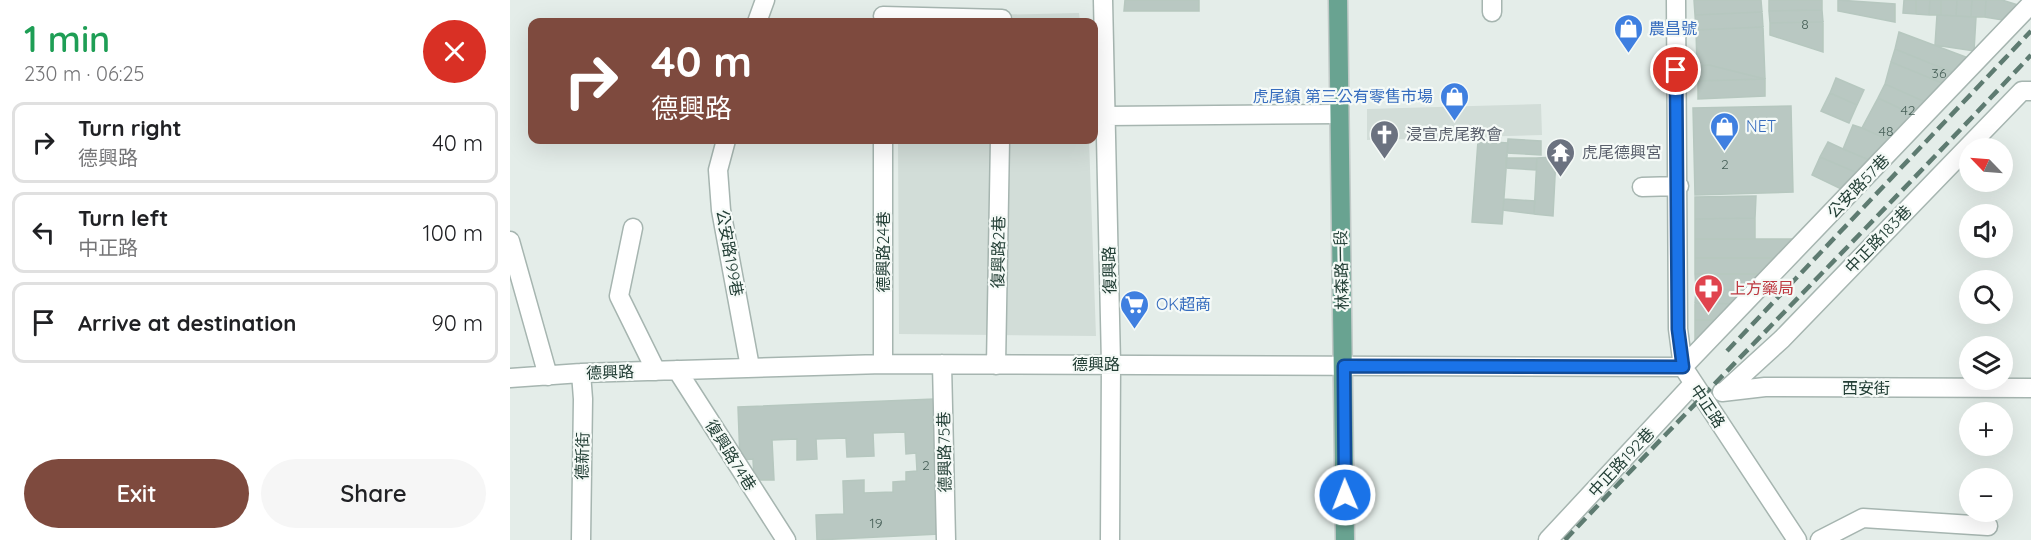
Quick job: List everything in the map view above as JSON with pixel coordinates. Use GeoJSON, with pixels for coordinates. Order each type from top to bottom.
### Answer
{"type":"FeatureCollection","features":[{"type":"Feature","properties":{"kind":"main road","name":"林森路一段"},"geometry":{"type":"LineString","coordinates":[[1338,0],[1345,540]]}},
{"type":"Feature","properties":{"kind":"street"},"geometry":{"type":"LineString","coordinates":[[758,18],[765,0]]}},
{"type":"Feature","properties":{"kind":"street","name":"復興路"},"geometry":{"type":"LineString","coordinates":[[1103,0],[1111,364],[1110,540]]}},
{"type":"Feature","properties":{"kind":"street","name":"中正路"},"geometry":{"type":"LineString","coordinates":[[1676,0],[1679,186],[1678,329],[1683,367],[1797,540]]}},
{"type":"Feature","properties":{"kind":"street","name":"公安路57巷"},"geometry":{"type":"LineString","coordinates":[[1683,367],[2031,4]]}},
{"type":"Feature","properties":{"kind":"street"},"geometry":{"type":"LineString","coordinates":[[883,13],[982,18]]}},
{"type":"Feature","properties":{"kind":"street","name":"中正路183巷"},"geometry":{"type":"LineString","coordinates":[[1725,391],[1782,339],[2022,91],[2031,91]]}},
{"type":"Feature","properties":{"kind":"street"},"geometry":{"type":"LineString","coordinates":[[1106,116],[1339,114]]}},
{"type":"Feature","properties":{"kind":"street","name":"公安路199巷"},"geometry":{"type":"LineString","coordinates":[[725,144],[718,170],[721,210],[750,367]]}},
{"type":"Feature","properties":{"kind":"street","name":"德興路24巷"},"geometry":{"type":"LineString","coordinates":[[883,144],[883,364]]}},
{"type":"Feature","properties":{"kind":"street","name":"復興路2巷"},"geometry":{"type":"LineString","coordinates":[[996,365],[1000,144]]}},
{"type":"Feature","properties":{"kind":"street"},"geometry":{"type":"LineString","coordinates":[[1642,187],[1679,186]]}},
{"type":"Feature","properties":{"kind":"street"},"geometry":{"type":"LineString","coordinates":[[633,228],[619,296],[656,370]]}},
{"type":"Feature","properties":{"kind":"street"},"geometry":{"type":"LineString","coordinates":[[510,241],[548,376]]}},
{"type":"Feature","properties":{"kind":"street","name":"德興路"},"geometry":{"type":"LineString","coordinates":[[510,378],[656,370],[883,364],[1683,367]]}},
{"type":"Feature","properties":{"kind":"street","name":"德興路75巷"},"geometry":{"type":"LineString","coordinates":[[942,364],[946,540]]}},
{"type":"Feature","properties":{"kind":"street","name":"復興路74巷"},"geometry":{"type":"LineString","coordinates":[[677,370],[786,540]]}},
{"type":"Feature","properties":{"kind":"street","name":"德新街"},"geometry":{"type":"LineString","coordinates":[[580,540],[584,399],[581,373]]}},
{"type":"Feature","properties":{"kind":"street","name":"西安街"},"geometry":{"type":"LineString","coordinates":[[1697,389],[1725,391],[1765,387],[2031,388]]}},
{"type":"Feature","properties":{"kind":"street","name":"中正路192巷"},"geometry":{"type":"LineString","coordinates":[[1548,540],[1697,389]]}},
{"type":"Feature","properties":{"kind":"street"},"geometry":{"type":"LineString","coordinates":[[1820,540],[1863,518],[1988,526]]}},
{"type":"Feature","properties":{"kind":"shaded area"},"geometry":{"type":"Polygon","coordinates":[[[1079,13],[1080,18],[897,18],[1079,13]]]}},
{"type":"Feature","properties":{"kind":"shaded area","name":"虎尾鎮 第三公有零售市場"},"geometry":{"type":"Polygon","coordinates":[[[1541,104],[1542,135],[1367,140],[1367,109],[1541,104]]]}},
{"type":"Feature","properties":{"kind":"shaded area"},"geometry":{"type":"Polygon","coordinates":[[[898,144],[1089,144],[1096,336],[899,334],[898,144]]]}},
{"type":"Feature","properties":{"kind":"building"},"geometry":{"type":"Polygon","coordinates":[[[1125,0],[1199,0],[1199,11],[1124,11],[1125,0]]]}},
{"type":"Feature","properties":{"kind":"building"},"geometry":{"type":"Polygon","coordinates":[[[1694,0],[1761,0],[1762,12],[1695,15],[1694,0]]]}},
{"type":"Feature","properties":{"kind":"building"},"geometry":{"type":"Polygon","coordinates":[[[1769,0],[1822,0],[1822,10],[1769,11],[1769,0]]]}},
{"type":"Feature","properties":{"kind":"building"},"geometry":{"type":"Polygon","coordinates":[[[1838,0],[1895,4],[1895,22],[1838,11],[1838,0]]]}},
{"type":"Feature","properties":{"kind":"building"},"geometry":{"type":"Polygon","coordinates":[[[1904,0],[1916,0],[1916,14],[1903,13],[1904,0]]]}},
{"type":"Feature","properties":{"kind":"building"},"geometry":{"type":"Polygon","coordinates":[[[1916,0],[1930,0],[1929,15],[1916,14],[1916,0]]]}},
{"type":"Feature","properties":{"kind":"building"},"geometry":{"type":"Polygon","coordinates":[[[1930,0],[1941,0],[1941,15],[1929,15],[1930,0]]]}},
{"type":"Feature","properties":{"kind":"building"},"geometry":{"type":"Polygon","coordinates":[[[1941,0],[1957,0],[1956,16],[1941,15],[1941,0]]]}},
{"type":"Feature","properties":{"kind":"building"},"geometry":{"type":"Polygon","coordinates":[[[1957,0],[1972,0],[1971,17],[1956,16],[1957,0]]]}},
{"type":"Feature","properties":{"kind":"building"},"geometry":{"type":"Polygon","coordinates":[[[1972,0],[1986,0],[1985,17],[1971,17],[1972,0]]]}},
{"type":"Feature","properties":{"kind":"building"},"geometry":{"type":"Polygon","coordinates":[[[1986,0],[2002,0],[2031,9],[2021,23],[1985,17],[1986,0]]]}},
{"type":"Feature","properties":{"kind":"building"},"geometry":{"type":"Polygon","coordinates":[[[1822,10],[1823,22],[1770,23],[1769,11],[1822,10]]]}},
{"type":"Feature","properties":{"kind":"building"},"geometry":{"type":"Polygon","coordinates":[[[1762,12],[1763,27],[1696,30],[1695,15],[1762,12]]]}},
{"type":"Feature","properties":{"kind":"building"},"geometry":{"type":"Polygon","coordinates":[[[1937,15],[1976,17],[1974,51],[1935,45],[1937,15]]]}},
{"type":"Feature","properties":{"kind":"building"},"geometry":{"type":"Polygon","coordinates":[[[1823,22],[1823,52],[1770,35],[1770,23],[1823,22]]]}},
{"type":"Feature","properties":{"kind":"building"},"geometry":{"type":"Polygon","coordinates":[[[1763,27],[1765,79],[1709,65],[1697,66],[1696,30],[1763,27]]]}},
{"type":"Feature","properties":{"kind":"building"},"geometry":{"type":"Polygon","coordinates":[[[1899,32],[1982,63],[1969,79],[1895,49],[1899,32]]]}},
{"type":"Feature","properties":{"kind":"building"},"geometry":{"type":"Polygon","coordinates":[[[1895,49],[1969,79],[1959,90],[1891,62],[1895,49]]]}},
{"type":"Feature","properties":{"kind":"building"},"geometry":{"type":"Polygon","coordinates":[[[1891,62],[1959,90],[1941,109],[1885,84],[1891,62]]]}},
{"type":"Feature","properties":{"kind":"building"},"geometry":{"type":"Polygon","coordinates":[[[1709,65],[1765,79],[1698,81],[1697,66],[1709,65]]]}},
{"type":"Feature","properties":{"kind":"building"},"geometry":{"type":"Polygon","coordinates":[[[1836,78],[1864,90],[1857,105],[1830,93],[1836,78]]]}},
{"type":"Feature","properties":{"kind":"building"},"geometry":{"type":"Polygon","coordinates":[[[1765,79],[1765,96],[1698,99],[1698,81],[1765,79]]]}},
{"type":"Feature","properties":{"kind":"building"},"geometry":{"type":"Polygon","coordinates":[[[1885,84],[1941,109],[1929,122],[1878,98],[1885,84]]]}},
{"type":"Feature","properties":{"kind":"building"},"geometry":{"type":"Polygon","coordinates":[[[1830,93],[1857,105],[1849,123],[1821,111],[1830,93]]]}},
{"type":"Feature","properties":{"kind":"building"},"geometry":{"type":"Polygon","coordinates":[[[1878,98],[1929,122],[1905,147],[1862,128],[1878,98]]]}},
{"type":"Feature","properties":{"kind":"building"},"geometry":{"type":"Polygon","coordinates":[[[1791,106],[1793,192],[1695,195],[1693,108],[1791,106]]]}},
{"type":"Feature","properties":{"kind":"building"},"geometry":{"type":"Polygon","coordinates":[[[1853,125],[1905,147],[1886,167],[1843,149],[1853,125]]]}},
{"type":"Feature","properties":{"kind":"building"},"geometry":{"type":"Polygon","coordinates":[[[1508,139],[1541,141],[1541,155],[1507,153],[1508,139]]]}},
{"type":"Feature","properties":{"kind":"building"},"geometry":{"type":"Polygon","coordinates":[[[1478,141],[1508,143],[1502,224],[1472,222],[1478,141]]]}},
{"type":"Feature","properties":{"kind":"building"},"geometry":{"type":"Polygon","coordinates":[[[1828,142],[1886,167],[1874,180],[1820,157],[1828,142]]]}},
{"type":"Feature","properties":{"kind":"building"},"geometry":{"type":"Polygon","coordinates":[[[1556,157],[1553,216],[1534,214],[1537,158],[1556,157]]]}},
{"type":"Feature","properties":{"kind":"building"},"geometry":{"type":"Polygon","coordinates":[[[1820,157],[1874,180],[1858,197],[1812,175],[1820,157]]]}},
{"type":"Feature","properties":{"kind":"building"},"geometry":{"type":"Polygon","coordinates":[[[1506,158],[1537,158],[1536,170],[1506,168],[1506,158]]]}},
{"type":"Feature","properties":{"kind":"building"},"geometry":{"type":"Polygon","coordinates":[[[1756,196],[1755,218],[1695,219],[1695,197],[1756,196]]]}},
{"type":"Feature","properties":{"kind":"building"},"geometry":{"type":"Polygon","coordinates":[[[1504,199],[1535,201],[1534,214],[1503,210],[1504,199]]]}},
{"type":"Feature","properties":{"kind":"building"},"geometry":{"type":"Polygon","coordinates":[[[1755,218],[1755,239],[1695,239],[1695,219],[1755,218]]]}},
{"type":"Feature","properties":{"kind":"building"},"geometry":{"type":"Polygon","coordinates":[[[1695,239],[1803,239],[1785,258],[1695,258],[1695,239]]]}},
{"type":"Feature","properties":{"kind":"building"},"geometry":{"type":"Polygon","coordinates":[[[1695,258],[1785,258],[1769,274],[1695,274],[1695,258]]]}},
{"type":"Feature","properties":{"kind":"building"},"geometry":{"type":"Polygon","coordinates":[[[1695,274],[1769,274],[1755,290],[1696,289],[1695,274]]]}},
{"type":"Feature","properties":{"kind":"building"},"geometry":{"type":"Polygon","coordinates":[[[1696,289],[1755,290],[1741,304],[1695,303],[1696,289]]]}},
{"type":"Feature","properties":{"kind":"building"},"geometry":{"type":"Polygon","coordinates":[[[1695,303],[1741,304],[1726,320],[1695,320],[1695,303]]]}},
{"type":"Feature","properties":{"kind":"building"},"geometry":{"type":"Polygon","coordinates":[[[1695,320],[1726,320],[1695,342],[1695,320]]]}},
{"type":"Feature","properties":{"kind":"building"},"geometry":{"type":"Polygon","coordinates":[[[934,399],[939,534],[817,540],[816,515],[844,514],[843,481],[864,480],[864,493],[893,492],[893,482],[906,481],[906,472],[917,471],[916,453],[906,454],[905,432],[873,433],[874,456],[847,457],[846,438],[816,439],[817,459],[797,460],[797,439],[772,440],[774,480],[754,480],[753,459],[740,460],[738,407],[934,399]]]}},
{"type":"Feature","properties":{"kind":"railway"},"geometry":{"type":"LineString","coordinates":[[1727,351],[2031,31]]}},
{"type":"Feature","properties":{"kind":"railway"},"geometry":{"type":"LineString","coordinates":[[1565,540],[2031,55]]}},
{"type":"Feature","properties":{"kind":"place","name":"農昌號"},"geometry":{"type":"Point","coordinates":[1628,54]}},
{"type":"Feature","properties":{"kind":"place","name":"虎尾鎮 第三公有零售市場"},"geometry":{"type":"Point","coordinates":[1454,122]}},
{"type":"Feature","properties":{"kind":"place","name":"NET"},"geometry":{"type":"Point","coordinates":[1725,152]}},
{"type":"Feature","properties":{"kind":"place","name":"浸宣虎尾教會"},"geometry":{"type":"Point","coordinates":[1385,160]}},
{"type":"Feature","properties":{"kind":"place","name":"虎尾德興宮"},"geometry":{"type":"Point","coordinates":[1561,178]}},
{"type":"Feature","properties":{"kind":"place","name":"上方藥局"},"geometry":{"type":"Point","coordinates":[1709,314]}},
{"type":"Feature","properties":{"kind":"place","name":"OK超商"},"geometry":{"type":"Point","coordinates":[1135,330]}},
{"type":"Feature","properties":{"kind":"route"},"geometry":{"type":"LineString","coordinates":[[1345,495],[1344,366],[1683,367],[1678,329],[1679,186],[1676,70]]}}]}
